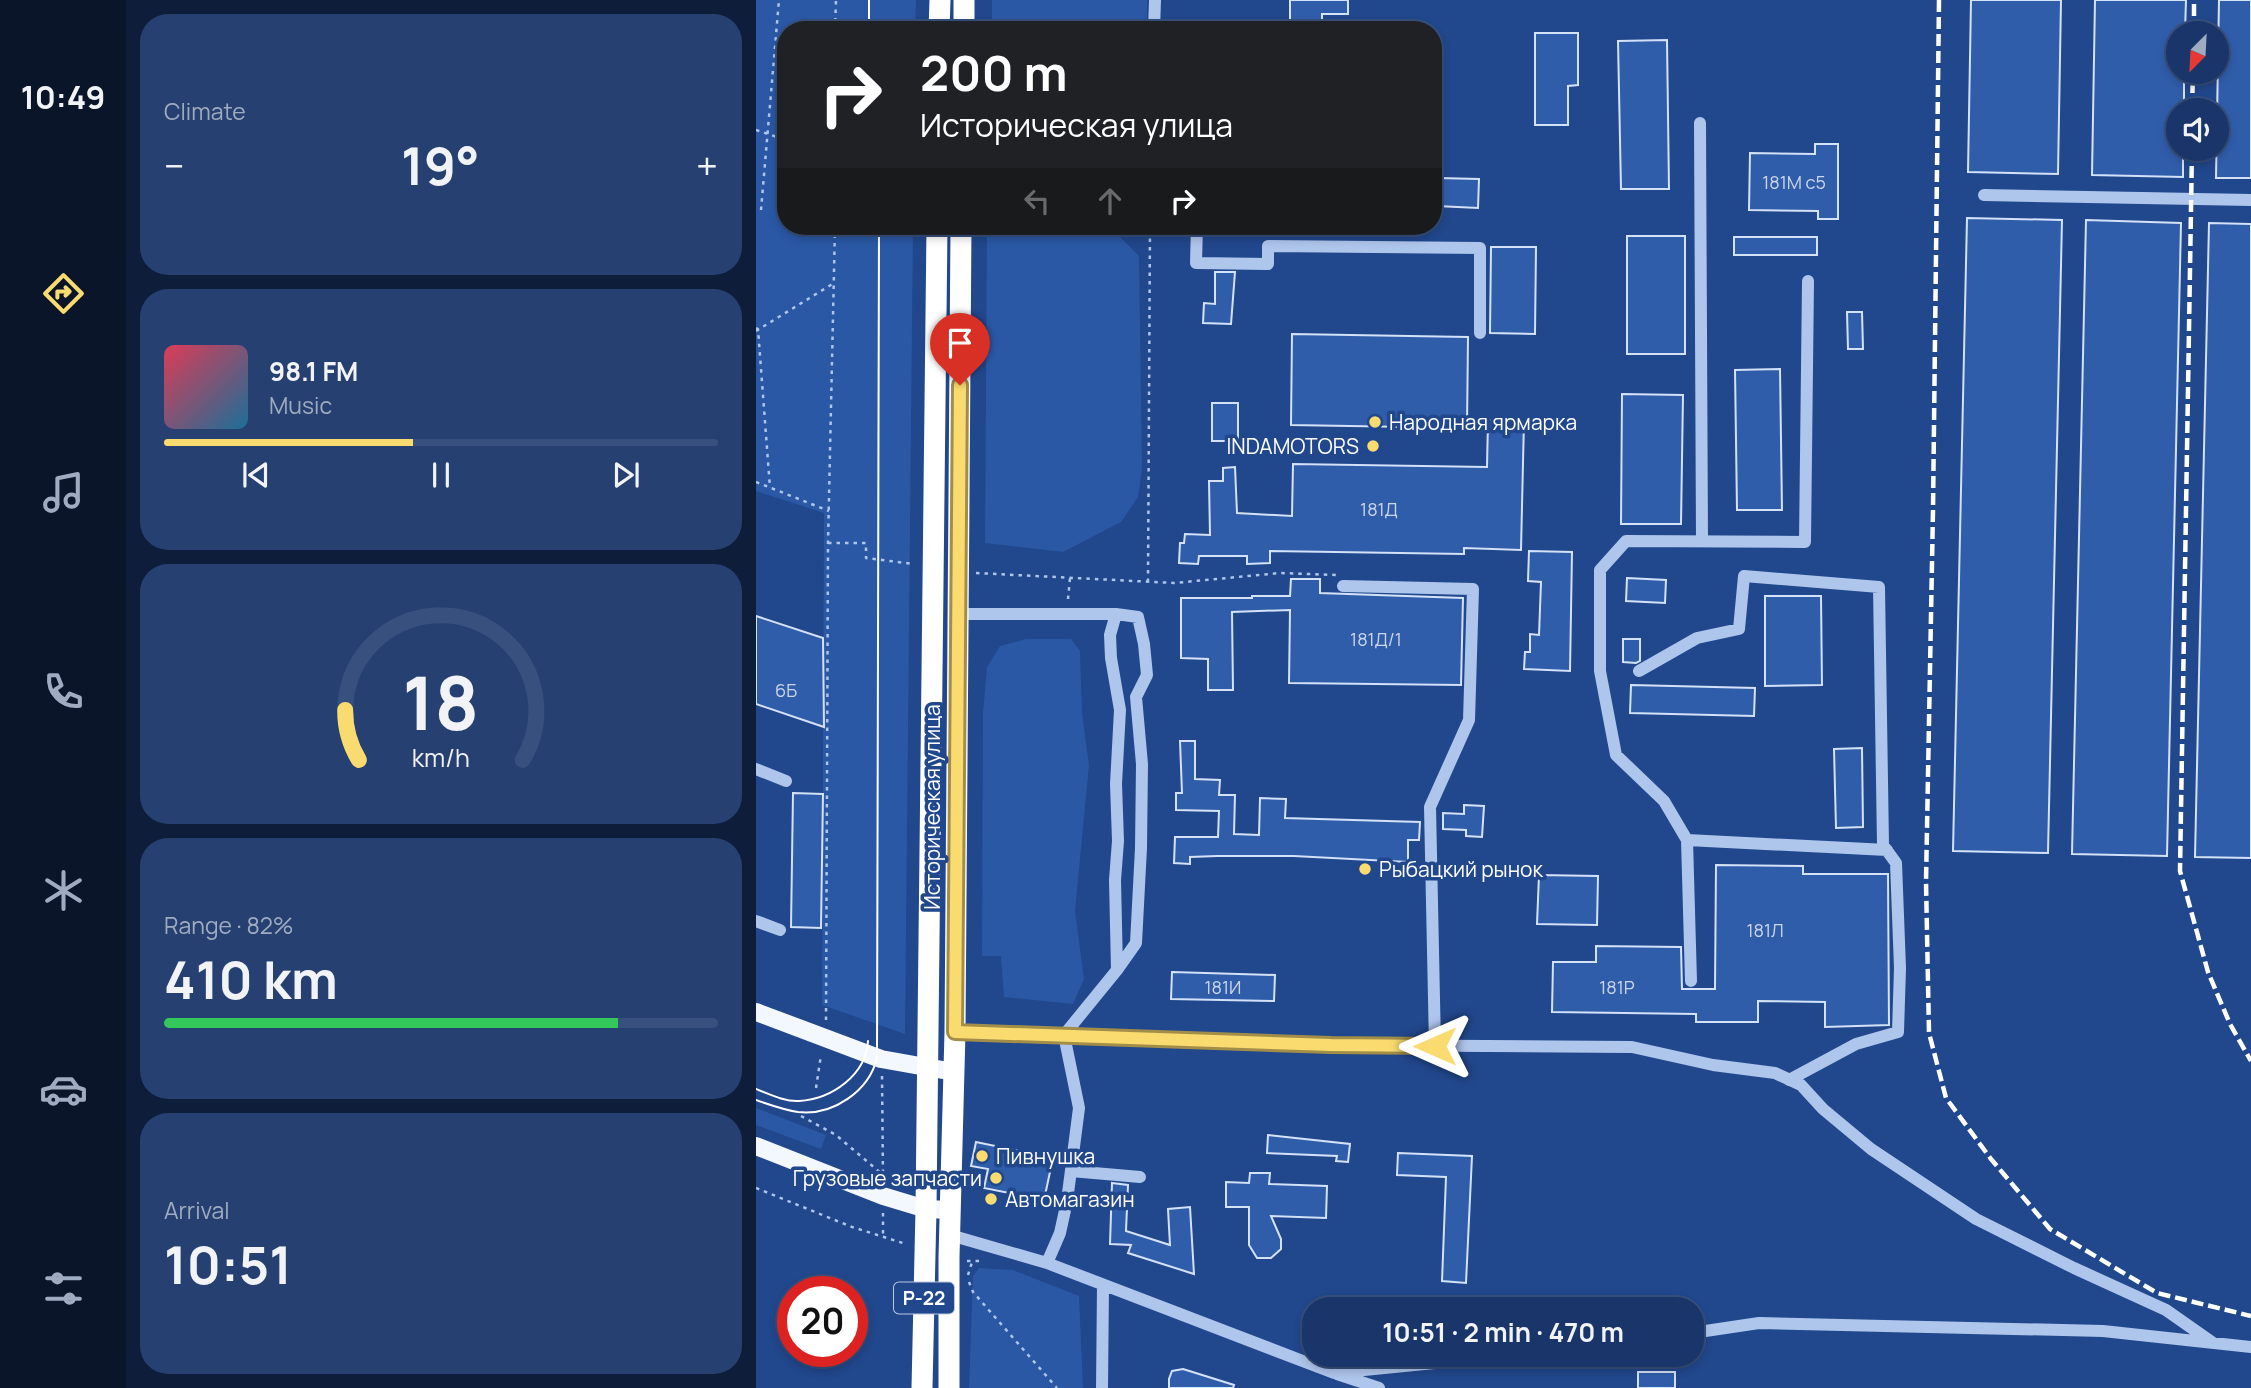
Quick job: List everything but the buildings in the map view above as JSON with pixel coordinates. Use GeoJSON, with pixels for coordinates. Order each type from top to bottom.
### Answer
{"type":"FeatureCollection","features":[{"type":"Feature","properties":{"kind":"highway"},"geometry":{"type":"LineString","coordinates":[[939,21],[940,0]]}},
{"type":"Feature","properties":{"kind":"highway"},"geometry":{"type":"LineString","coordinates":[[964,0],[964,21]]}},
{"type":"Feature","properties":{"kind":"highway","name":"Историческая улица"},"geometry":{"type":"LineString","coordinates":[[922,1388],[937,235]]}},
{"type":"Feature","properties":{"kind":"highway","name":"Историческая улица"},"geometry":{"type":"LineString","coordinates":[[949,1388],[949,1257],[955,1032],[961,235]]}},
{"type":"Feature","properties":{"kind":"main road"},"geometry":{"type":"LineString","coordinates":[[756,1012],[881,1059],[954,1072]]}},
{"type":"Feature","properties":{"kind":"main road"},"geometry":{"type":"LineString","coordinates":[[756,1146],[883,1196],[926,1209],[951,1210]]}},
{"type":"Feature","properties":{"kind":"street"},"geometry":{"type":"LineString","coordinates":[[1154,21],[1155,0]]}},
{"type":"Feature","properties":{"kind":"street"},"geometry":{"type":"LineString","coordinates":[[1700,122],[1702,541]]}},
{"type":"Feature","properties":{"kind":"street"},"geometry":{"type":"LineString","coordinates":[[1984,195],[2251,200]]}},
{"type":"Feature","properties":{"kind":"street"},"geometry":{"type":"LineString","coordinates":[[1197,235],[1196,263],[1268,264],[1268,246],[1480,248],[1480,333]]}},
{"type":"Feature","properties":{"kind":"street"},"geometry":{"type":"LineString","coordinates":[[1691,981],[1687,840],[1664,801],[1616,755],[1600,671],[1600,570],[1626,541],[1805,542],[1808,281]]}},
{"type":"Feature","properties":{"kind":"street"},"geometry":{"type":"LineString","coordinates":[[1639,671],[1697,638],[1739,629],[1744,576],[1879,587],[1883,845],[1896,863],[1900,968],[1898,1032],[1856,1044],[1789,1080]]}},
{"type":"Feature","properties":{"kind":"street"},"geometry":{"type":"LineString","coordinates":[[1345,581],[1473,589],[1469,720],[1430,807],[1435,1046]]}},
{"type":"Feature","properties":{"kind":"street"},"geometry":{"type":"LineString","coordinates":[[958,614],[1116,614],[1138,617],[1147,675],[1136,697],[1142,764],[1136,943],[1064,1035]]}},
{"type":"Feature","properties":{"kind":"street"},"geometry":{"type":"LineString","coordinates":[[1116,614],[1110,635],[1120,710],[1116,784],[1117,970]]}},
{"type":"Feature","properties":{"kind":"street"},"geometry":{"type":"LineString","coordinates":[[756,769],[786,781]]}},
{"type":"Feature","properties":{"kind":"street"},"geometry":{"type":"LineString","coordinates":[[1118,841],[1140,834]]}},
{"type":"Feature","properties":{"kind":"street"},"geometry":{"type":"LineString","coordinates":[[1687,840],[1887,850]]}},
{"type":"Feature","properties":{"kind":"street"},"geometry":{"type":"LineString","coordinates":[[756,921],[780,930]]}},
{"type":"Feature","properties":{"kind":"street"},"geometry":{"type":"LineString","coordinates":[[955,1032],[1331,1045],[1632,1047],[1713,1065],[1775,1073],[1801,1085],[1824,1110],[1871,1149],[1976,1219],[2166,1310],[2214,1343]]}},
{"type":"Feature","properties":{"kind":"street"},"geometry":{"type":"LineString","coordinates":[[1047,1263],[1060,1233],[1079,1108],[1064,1035]]}},
{"type":"Feature","properties":{"kind":"street"},"geometry":{"type":"LineString","coordinates":[[1071,1171],[1140,1177]]}},
{"type":"Feature","properties":{"kind":"street"},"geometry":{"type":"LineString","coordinates":[[950,1235],[1047,1263],[1379,1388]]}},
{"type":"Feature","properties":{"kind":"street"},"geometry":{"type":"LineString","coordinates":[[1102,1388],[1103,1286]]}},
{"type":"Feature","properties":{"kind":"street"},"geometry":{"type":"LineString","coordinates":[[1704,1331],[1759,1323],[2103,1331],[2251,1347]]}},
{"type":"Feature","properties":{"kind":"street"},"geometry":{"type":"LineString","coordinates":[[1334,1373],[1394,1367]]}},
{"type":"Feature","properties":{"kind":"path"},"geometry":{"type":"LineString","coordinates":[[777,21],[779,0]]}},
{"type":"Feature","properties":{"kind":"path"},"geometry":{"type":"LineString","coordinates":[[835,21],[836,0]]}},
{"type":"Feature","properties":{"kind":"path"},"geometry":{"type":"LineString","coordinates":[[761,210],[777,22]]}},
{"type":"Feature","properties":{"kind":"path"},"geometry":{"type":"LineString","coordinates":[[756,130],[777,137]]}},
{"type":"Feature","properties":{"kind":"path"},"geometry":{"type":"LineString","coordinates":[[826,1022],[828,543],[835,235]]}},
{"type":"Feature","properties":{"kind":"path"},"geometry":{"type":"LineString","coordinates":[[1147,582],[1150,235]]}},
{"type":"Feature","properties":{"kind":"path"},"geometry":{"type":"LineString","coordinates":[[770,488],[757,329],[834,282]]}},
{"type":"Feature","properties":{"kind":"path"},"geometry":{"type":"LineString","coordinates":[[756,482],[829,511]]}},
{"type":"Feature","properties":{"kind":"path"},"geometry":{"type":"LineString","coordinates":[[828,543],[863,543]]}},
{"type":"Feature","properties":{"kind":"path"},"geometry":{"type":"LineString","coordinates":[[982,573],[1174,583],[1280,573],[1345,581]]}},
{"type":"Feature","properties":{"kind":"path"},"geometry":{"type":"LineString","coordinates":[[1066,614],[1070,578]]}},
{"type":"Feature","properties":{"kind":"path"},"geometry":{"type":"LineString","coordinates":[[881,1059],[883,1238]]}},
{"type":"Feature","properties":{"kind":"path"},"geometry":{"type":"LineString","coordinates":[[801,1116],[836,1135],[883,1175]]}},
{"type":"Feature","properties":{"kind":"path"},"geometry":{"type":"LineString","coordinates":[[756,1188],[883,1238],[925,1249]]}},
{"type":"Feature","properties":{"kind":"path"},"geometry":{"type":"LineString","coordinates":[[949,1257],[972,1262],[993,1262]]}},
{"type":"Feature","properties":{"kind":"path"},"geometry":{"type":"LineString","coordinates":[[972,1262],[967,1278],[973,1292],[1057,1388]]}},
{"type":"Feature","properties":{"kind":"shaded area"},"geometry":{"type":"Polygon","coordinates":[[[756,0],[916,0],[915,21],[777,21],[777,235],[913,235],[905,1034],[822,1005],[824,513],[756,491],[756,0]]]}},
{"type":"Feature","properties":{"kind":"shaded area"},"geometry":{"type":"Polygon","coordinates":[[[992,0],[1147,0],[1147,21],[992,21],[992,0]]]}},
{"type":"Feature","properties":{"kind":"shaded area"},"geometry":{"type":"Polygon","coordinates":[[[987,235],[1118,235],[1139,256],[1142,468],[1138,497],[1121,522],[1063,552],[985,543],[987,235]]]}},
{"type":"Feature","properties":{"kind":"shaded area"},"geometry":{"type":"Polygon","coordinates":[[[1026,639],[1071,639],[1080,651],[1082,713],[1089,765],[1075,911],[1084,979],[1073,1004],[1004,997],[1001,956],[982,956],[983,713],[987,667],[1000,646],[1026,639]]]}},
{"type":"Feature","properties":{"kind":"shaded area"},"geometry":{"type":"Polygon","coordinates":[[[756,1108],[826,1135],[821,1149],[756,1125],[756,1108]]]}},
{"type":"Feature","properties":{"kind":"shaded area"},"geometry":{"type":"Polygon","coordinates":[[[979,1268],[1013,1270],[1079,1296],[1083,1388],[969,1388],[973,1276],[979,1268]]]}},
{"type":"Feature","properties":{"kind":"tram line"},"geometry":{"type":"LineString","coordinates":[[869,0],[869,21]]}},
{"type":"Feature","properties":{"kind":"tram line"},"geometry":{"type":"LineString","coordinates":[[756,1100],[798,1112],[824,1110],[848,1099],[858,1091],[873,1070],[877,1058],[879,235]]}},
{"type":"Feature","properties":{"kind":"tram line"},"geometry":{"type":"LineString","coordinates":[[756,1089],[794,1101],[823,1096],[845,1083],[854,1074],[866,1053],[868,1041]]}},
{"type":"Feature","properties":{"kind":"railway"},"geometry":{"type":"LineString","coordinates":[[1939,0],[1926,882],[1929,1033],[1946,1098],[1991,1159],[2050,1229],[2157,1293],[2251,1316]]}},
{"type":"Feature","properties":{"kind":"railway"},"geometry":{"type":"LineString","coordinates":[[2194,0],[2194,21]]}},
{"type":"Feature","properties":{"kind":"railway"},"geometry":{"type":"LineString","coordinates":[[2192,98],[2193,84]]}},
{"type":"Feature","properties":{"kind":"railway"},"geometry":{"type":"LineString","coordinates":[[2192,161],[2180,871],[2208,972],[2230,1024],[2251,1061]]}},
{"type":"Feature","properties":{"kind":"place","name":"Народная ярмарка"},"geometry":{"type":"Point","coordinates":[1375,422]}},
{"type":"Feature","properties":{"kind":"place","name":"INDAMOTORS"},"geometry":{"type":"Point","coordinates":[1373,446]}},
{"type":"Feature","properties":{"kind":"place","name":"Рыбацкий рынок"},"geometry":{"type":"Point","coordinates":[1365,869]}},
{"type":"Feature","properties":{"kind":"place","name":"Пивнушка"},"geometry":{"type":"Point","coordinates":[982,1156]}},
{"type":"Feature","properties":{"kind":"place","name":"Грузовые запчасти"},"geometry":{"type":"Point","coordinates":[996,1178]}},
{"type":"Feature","properties":{"kind":"place","name":"Автомагазин"},"geometry":{"type":"Point","coordinates":[991,1199]}},
{"type":"Feature","properties":{"kind":"route"},"geometry":{"type":"LineString","coordinates":[[960,385],[955,1032],[1435,1046]]}}]}
